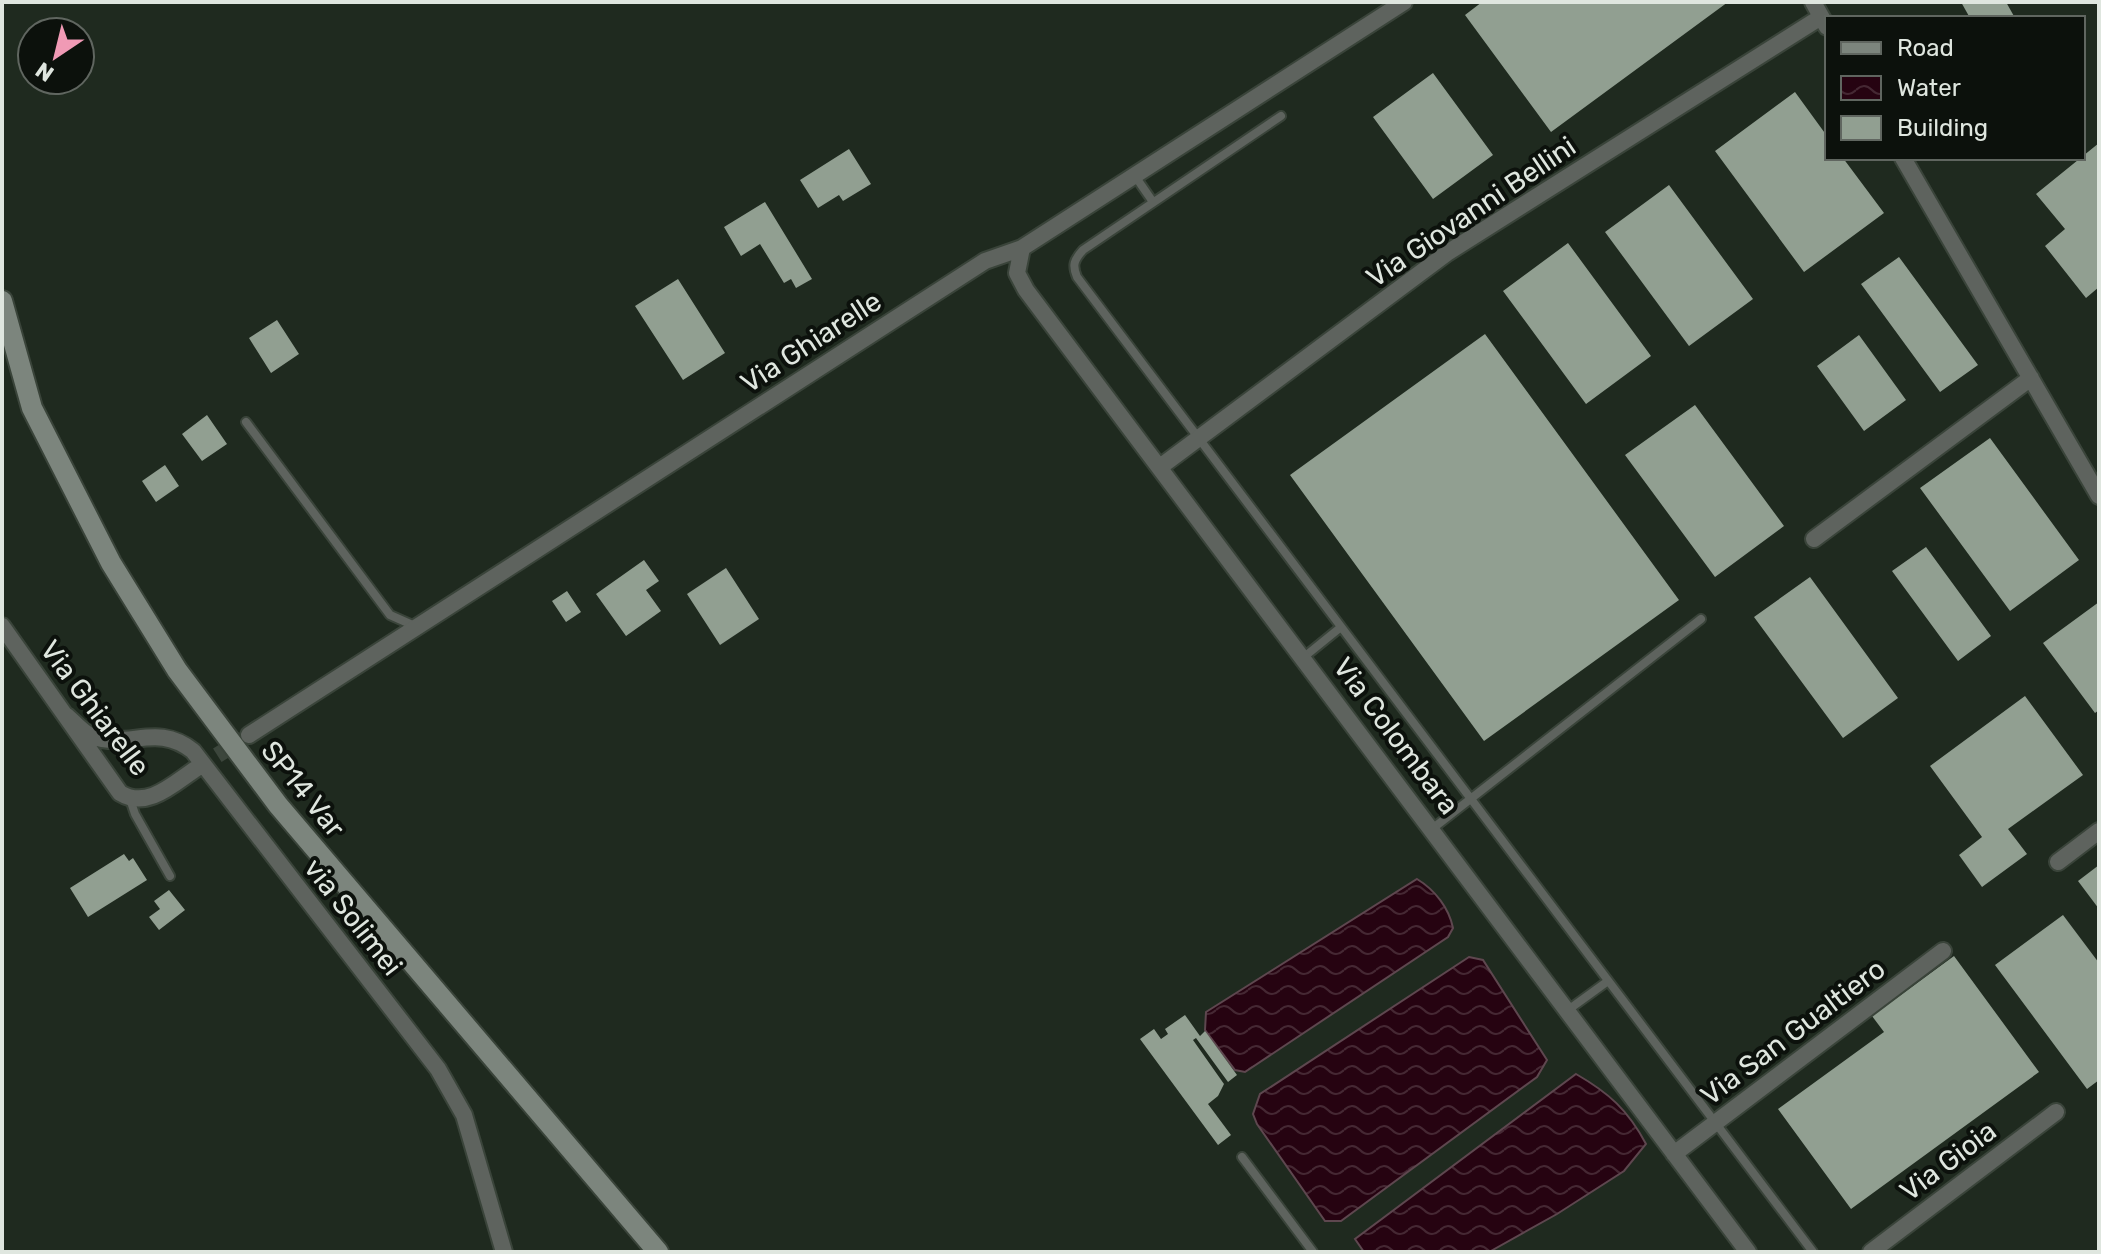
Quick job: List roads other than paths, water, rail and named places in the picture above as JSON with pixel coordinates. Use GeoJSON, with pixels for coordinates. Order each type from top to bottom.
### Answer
{"type":"FeatureCollection","features":[{"type":"Feature","properties":{"kind":"main road","name":"SP14 Var"},"geometry":{"type":"LineString","coordinates":[[2,301],[32,408],[111,563],[177,670],[278,805],[658,1252]]}},
{"type":"Feature","properties":{"kind":"street","name":"Via Ghiarelle"},"geometry":{"type":"LineString","coordinates":[[249,735],[985,261],[1022,248],[1404,2]]}},
{"type":"Feature","properties":{"kind":"street","name":"Via Giovanni Bellini"},"geometry":{"type":"LineString","coordinates":[[1160,467],[1447,253],[1820,15]]}},
{"type":"Feature","properties":{"kind":"street"},"geometry":{"type":"LineString","coordinates":[[1904,160],[2099,496]]}},
{"type":"Feature","properties":{"kind":"street","name":"Via Colombara"},"geometry":{"type":"LineString","coordinates":[[1022,248],[1017,273],[1026,290],[1748,1252]]}},
{"type":"Feature","properties":{"kind":"street"},"geometry":{"type":"LineString","coordinates":[[1814,539],[2031,378]]}},
{"type":"Feature","properties":{"kind":"street","name":"Via Ghiarelle"},"geometry":{"type":"LineString","coordinates":[[2,626],[113,785],[130,799],[148,798],[197,768]]}},
{"type":"Feature","properties":{"kind":"street","name":"via Solimei"},"geometry":{"type":"LineString","coordinates":[[67,716],[88,735],[117,741],[166,736],[180,741],[193,751],[438,1069],[464,1115],[504,1252]]}},
{"type":"Feature","properties":{"kind":"street"},"geometry":{"type":"LineString","coordinates":[[2058,862],[2099,831]]}},
{"type":"Feature","properties":{"kind":"street","name":"Via San Gualtiero"},"geometry":{"type":"LineString","coordinates":[[1674,1154],[1943,951]]}},
{"type":"Feature","properties":{"kind":"street","name":"Via Gioia"},"geometry":{"type":"LineString","coordinates":[[1871,1252],[2056,1112]]}},
{"type":"Feature","properties":{"kind":"lane"},"geometry":{"type":"LineString","coordinates":[[1281,116],[1083,250],[1075,259],[1073,268],[1077,277],[1813,1252]]}},
{"type":"Feature","properties":{"kind":"lane"},"geometry":{"type":"LineString","coordinates":[[1135,176],[1153,202]]}},
{"type":"Feature","properties":{"kind":"lane"},"geometry":{"type":"LineString","coordinates":[[246,422],[390,615],[418,627]]}},
{"type":"Feature","properties":{"kind":"lane"},"geometry":{"type":"LineString","coordinates":[[1432,829],[1701,619]]}},
{"type":"Feature","properties":{"kind":"lane"},"geometry":{"type":"LineString","coordinates":[[1304,657],[1341,627]]}},
{"type":"Feature","properties":{"kind":"lane"},"geometry":{"type":"LineString","coordinates":[[130,799],[135,814],[170,876]]}},
{"type":"Feature","properties":{"kind":"lane"},"geometry":{"type":"LineString","coordinates":[[1568,1010],[1608,981]]}},
{"type":"Feature","properties":{"kind":"lane"},"geometry":{"type":"LineString","coordinates":[[1242,1157],[1313,1252]]}},
{"type":"Feature","properties":{"kind":"water"},"geometry":{"type":"Polygon","coordinates":[[[1417,879],[1445,907],[1453,928],[1448,937],[1245,1072],[1235,1070],[1205,1030],[1206,1012],[1417,879]]]}},
{"type":"Feature","properties":{"kind":"water"},"geometry":{"type":"Polygon","coordinates":[[[1469,957],[1483,960],[1547,1060],[1537,1077],[1341,1221],[1325,1221],[1257,1124],[1253,1114],[1260,1094],[1469,957]]]}},
{"type":"Feature","properties":{"kind":"water"},"geometry":{"type":"Polygon","coordinates":[[[1576,1074],[1617,1103],[1646,1144],[1624,1171],[1557,1214],[1489,1252],[1364,1252],[1355,1239],[1576,1074]]]}},
{"type":"Feature","properties":{"kind":"tunnel"},"geometry":{"type":"LineString","coordinates":[[197,768],[243,739]]}}]}
